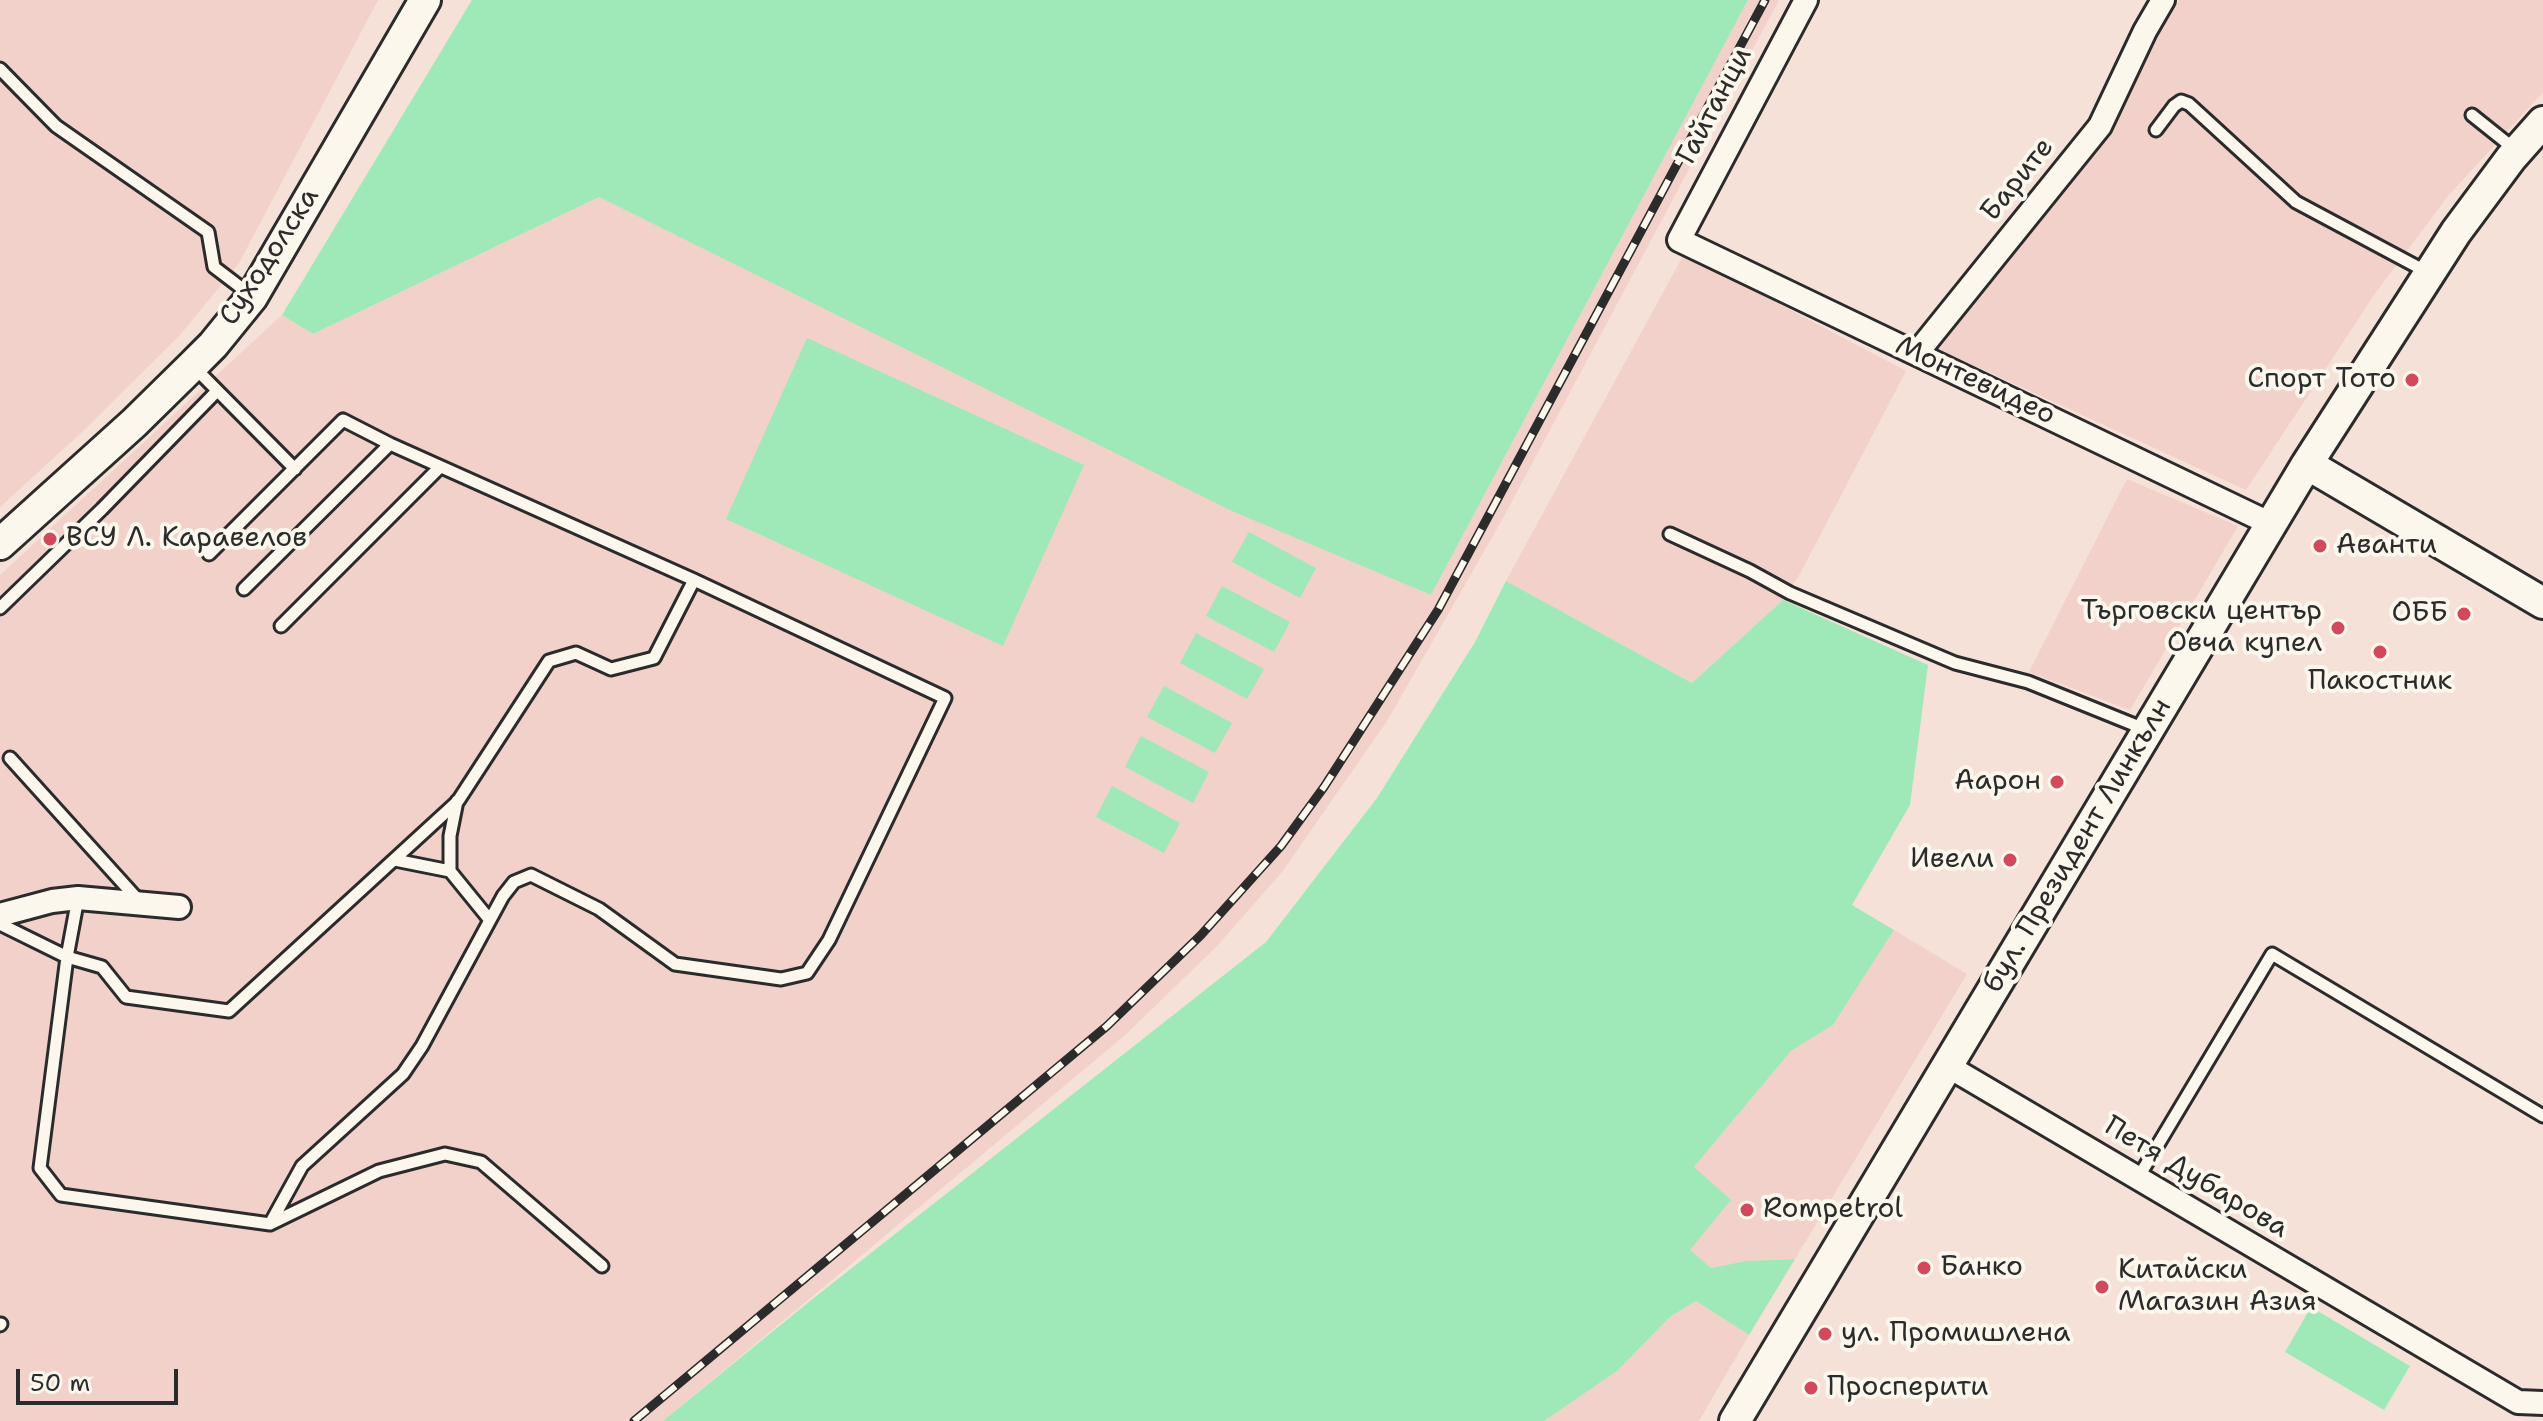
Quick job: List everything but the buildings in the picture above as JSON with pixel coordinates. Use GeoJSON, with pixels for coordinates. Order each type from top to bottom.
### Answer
{"type":"FeatureCollection","features":[{"type":"Feature","properties":{"kind":"street","name":"Суходолска"},"geometry":{"type":"LineString","coordinates":[[0,544],[134,423],[213,345],[252,297],[425,0]]}},
{"type":"Feature","properties":{"kind":"street","name":"Гайтанци"},"geometry":{"type":"LineString","coordinates":[[1679,240],[1806,0]]}},
{"type":"Feature","properties":{"kind":"street","name":"Барите"},"geometry":{"type":"LineString","coordinates":[[1917,353],[2100,126],[2163,0]]}},
{"type":"Feature","properties":{"kind":"street","name":"бул. Президент Линкълн"},"geometry":{"type":"LineString","coordinates":[[1735,1421],[2307,464],[2428,273],[2517,151],[2543,122]]}},
{"type":"Feature","properties":{"kind":"street","name":"Монтевидео"},"geometry":{"type":"LineString","coordinates":[[1679,240],[2271,524]]}},
{"type":"Feature","properties":{"kind":"street"},"geometry":{"type":"LineString","coordinates":[[2307,464],[2543,603]]}},
{"type":"Feature","properties":{"kind":"street"},"geometry":{"type":"LineString","coordinates":[[0,915],[52,901],[78,898],[179,907]]}},
{"type":"Feature","properties":{"kind":"street","name":"Петя Дубарова"},"geometry":{"type":"LineString","coordinates":[[1946,1065],[2518,1402],[2543,1403]]}},
{"type":"Feature","properties":{"kind":"lane"},"geometry":{"type":"LineString","coordinates":[[0,69],[56,126],[208,232],[214,267],[252,297]]}},
{"type":"Feature","properties":{"kind":"lane"},"geometry":{"type":"LineString","coordinates":[[2156,130],[2174,106],[2181,101],[2189,104],[2296,202],[2428,273]]}},
{"type":"Feature","properties":{"kind":"lane"},"geometry":{"type":"LineString","coordinates":[[2472,115],[2517,151]]}},
{"type":"Feature","properties":{"kind":"lane"},"geometry":{"type":"LineString","coordinates":[[193,365],[295,469]]}},
{"type":"Feature","properties":{"kind":"lane"},"geometry":{"type":"LineString","coordinates":[[0,608],[217,391]]}},
{"type":"Feature","properties":{"kind":"lane"},"geometry":{"type":"LineString","coordinates":[[209,554],[343,420],[945,698],[829,940],[807,973],[781,979],[675,964],[599,909],[531,875],[514,882],[489,919],[422,1046],[403,1074],[302,1166],[270,1224]]}},
{"type":"Feature","properties":{"kind":"lane"},"geometry":{"type":"LineString","coordinates":[[244,589],[390,444]]}},
{"type":"Feature","properties":{"kind":"lane"},"geometry":{"type":"LineString","coordinates":[[281,626],[440,467]]}},
{"type":"Feature","properties":{"kind":"lane"},"geometry":{"type":"LineString","coordinates":[[1670,534],[1790,593],[1955,663],[2028,682],[2147,730]]}},
{"type":"Feature","properties":{"kind":"lane"},"geometry":{"type":"LineString","coordinates":[[0,924],[67,957],[102,967],[126,997],[229,1011],[458,801],[549,661],[576,653],[611,669],[654,658],[694,580]]}},
{"type":"Feature","properties":{"kind":"lane"},"geometry":{"type":"LineString","coordinates":[[10,758],[140,902]]}},
{"type":"Feature","properties":{"kind":"lane"},"geometry":{"type":"LineString","coordinates":[[458,801],[450,836],[450,871],[489,919]]}},
{"type":"Feature","properties":{"kind":"lane"},"geometry":{"type":"LineString","coordinates":[[395,860],[450,871]]}},
{"type":"Feature","properties":{"kind":"lane"},"geometry":{"type":"LineString","coordinates":[[78,898],[67,957],[40,1168],[61,1195],[270,1224],[379,1171],[445,1154],[481,1162],[602,1266]]}},
{"type":"Feature","properties":{"kind":"lane"},"geometry":{"type":"LineString","coordinates":[[2138,1178],[2272,954],[2543,1116]]}},
{"type":"Feature","properties":{"kind":"shaded area"},"geometry":{"type":"Polygon","coordinates":[[[0,0],[378,0],[239,263],[180,335],[81,433],[0,507],[0,0]]]}},
{"type":"Feature","properties":{"kind":"shaded area"},"geometry":{"type":"Polygon","coordinates":[[[1748,0],[1779,0],[1503,518],[1387,721],[1282,872],[1216,947],[1123,1037],[663,1421],[0,1421],[0,575],[282,315],[313,334],[599,197],[1232,510],[1431,595],[1748,0]]]}},
{"type":"Feature","properties":{"kind":"shaded area"},"geometry":{"type":"Polygon","coordinates":[[[2179,0],[2543,0],[2543,92],[2448,196],[2374,295],[2246,490],[1936,348],[2079,170],[2179,0]]]}},
{"type":"Feature","properties":{"kind":"shaded area"},"geometry":{"type":"Polygon","coordinates":[[[1684,254],[1906,371],[1802,570],[1783,600],[1692,683],[1506,581],[1684,254]]]}},
{"type":"Feature","properties":{"kind":"shaded area"},"geometry":{"type":"Polygon","coordinates":[[[2127,479],[2238,526],[2130,710],[2029,672],[2127,479]]]}},
{"type":"Feature","properties":{"kind":"shaded area"},"geometry":{"type":"Polygon","coordinates":[[[1894,930],[1967,974],[1795,1259],[1746,1261],[1711,1268],[1689,1250],[1731,1200],[1693,1168],[1791,1051],[1833,1025],[1894,930]]]}},
{"type":"Feature","properties":{"kind":"shaded area"},"geometry":{"type":"Polygon","coordinates":[[[1696,1301],[1749,1335],[1699,1421],[1544,1421],[1617,1371],[1670,1317],[1696,1301]]]}},
{"type":"Feature","properties":{"kind":"green space"},"geometry":{"type":"Polygon","coordinates":[[[472,0],[1748,0],[1431,595],[1232,511],[599,197],[313,334],[282,315],[472,0]]]}},
{"type":"Feature","properties":{"kind":"green space"},"geometry":{"type":"Polygon","coordinates":[[[807,338],[1084,465],[1003,646],[726,519],[807,338]]]}},
{"type":"Feature","properties":{"kind":"green space"},"geometry":{"type":"Polygon","coordinates":[[[1249,532],[1316,568],[1300,598],[1232,562],[1249,532]]]}},
{"type":"Feature","properties":{"kind":"green space"},"geometry":{"type":"Polygon","coordinates":[[[1506,581],[1692,683],[1783,600],[1928,665],[1910,805],[1852,905],[1894,930],[1833,1025],[1791,1051],[1694,1167],[1731,1200],[1690,1250],[1711,1268],[1746,1261],[1795,1259],[1749,1335],[1696,1301],[1670,1317],[1617,1371],[1544,1421],[663,1421],[810,1301],[1266,942],[1377,798],[1475,642],[1506,581]]]}},
{"type":"Feature","properties":{"kind":"green space"},"geometry":{"type":"Polygon","coordinates":[[[1222,586],[1290,622],[1274,652],[1206,616],[1222,586]]]}},
{"type":"Feature","properties":{"kind":"green space"},"geometry":{"type":"Polygon","coordinates":[[[1196,633],[1264,669],[1247,699],[1180,663],[1196,633]]]}},
{"type":"Feature","properties":{"kind":"green space"},"geometry":{"type":"Polygon","coordinates":[[[1164,686],[1232,723],[1215,753],[1147,717],[1164,686]]]}},
{"type":"Feature","properties":{"kind":"green space"},"geometry":{"type":"Polygon","coordinates":[[[1141,736],[1209,772],[1193,803],[1125,767],[1141,736]]]}},
{"type":"Feature","properties":{"kind":"green space"},"geometry":{"type":"Polygon","coordinates":[[[1112,786],[1180,823],[1164,853],[1096,817],[1112,786]]]}},
{"type":"Feature","properties":{"kind":"green space"},"geometry":{"type":"Polygon","coordinates":[[[2311,1307],[2410,1366],[2384,1410],[2285,1352],[2311,1307]]]}},
{"type":"Feature","properties":{"kind":"railway"},"geometry":{"type":"LineString","coordinates":[[634,1421],[1107,1026],[1201,935],[1281,846],[1324,787],[1438,610],[1765,0]]}},
{"type":"Feature","properties":{"kind":"place","name":"Спорт Тото"},"geometry":{"type":"Point","coordinates":[2412,380]}},
{"type":"Feature","properties":{"kind":"place","name":"ВСУ Л. Каравелов"},"geometry":{"type":"Point","coordinates":[50,539]}},
{"type":"Feature","properties":{"kind":"place","name":"Аванти"},"geometry":{"type":"Point","coordinates":[2320,546]}},
{"type":"Feature","properties":{"kind":"place","name":"ОББ"},"geometry":{"type":"Point","coordinates":[2464,614]}},
{"type":"Feature","properties":{"kind":"place","name":"Търговски център Овча купел"},"geometry":{"type":"Point","coordinates":[2338,628]}},
{"type":"Feature","properties":{"kind":"place","name":"Пакостник"},"geometry":{"type":"Point","coordinates":[2380,652]}},
{"type":"Feature","properties":{"kind":"place","name":"Аарон"},"geometry":{"type":"Point","coordinates":[2057,782]}},
{"type":"Feature","properties":{"kind":"place","name":"Ивели"},"geometry":{"type":"Point","coordinates":[2010,860]}},
{"type":"Feature","properties":{"kind":"place","name":"Rompetrol"},"geometry":{"type":"Point","coordinates":[1747,1210]}},
{"type":"Feature","properties":{"kind":"place","name":"Банко"},"geometry":{"type":"Point","coordinates":[1924,1268]}},
{"type":"Feature","properties":{"kind":"place","name":"Китайски Магазин Азия"},"geometry":{"type":"Point","coordinates":[2102,1287]}},
{"type":"Feature","properties":{"kind":"place","name":"ул. Промишлена"},"geometry":{"type":"Point","coordinates":[1825,1334]}},
{"type":"Feature","properties":{"kind":"place","name":"Просперити"},"geometry":{"type":"Point","coordinates":[1811,1388]}}]}
